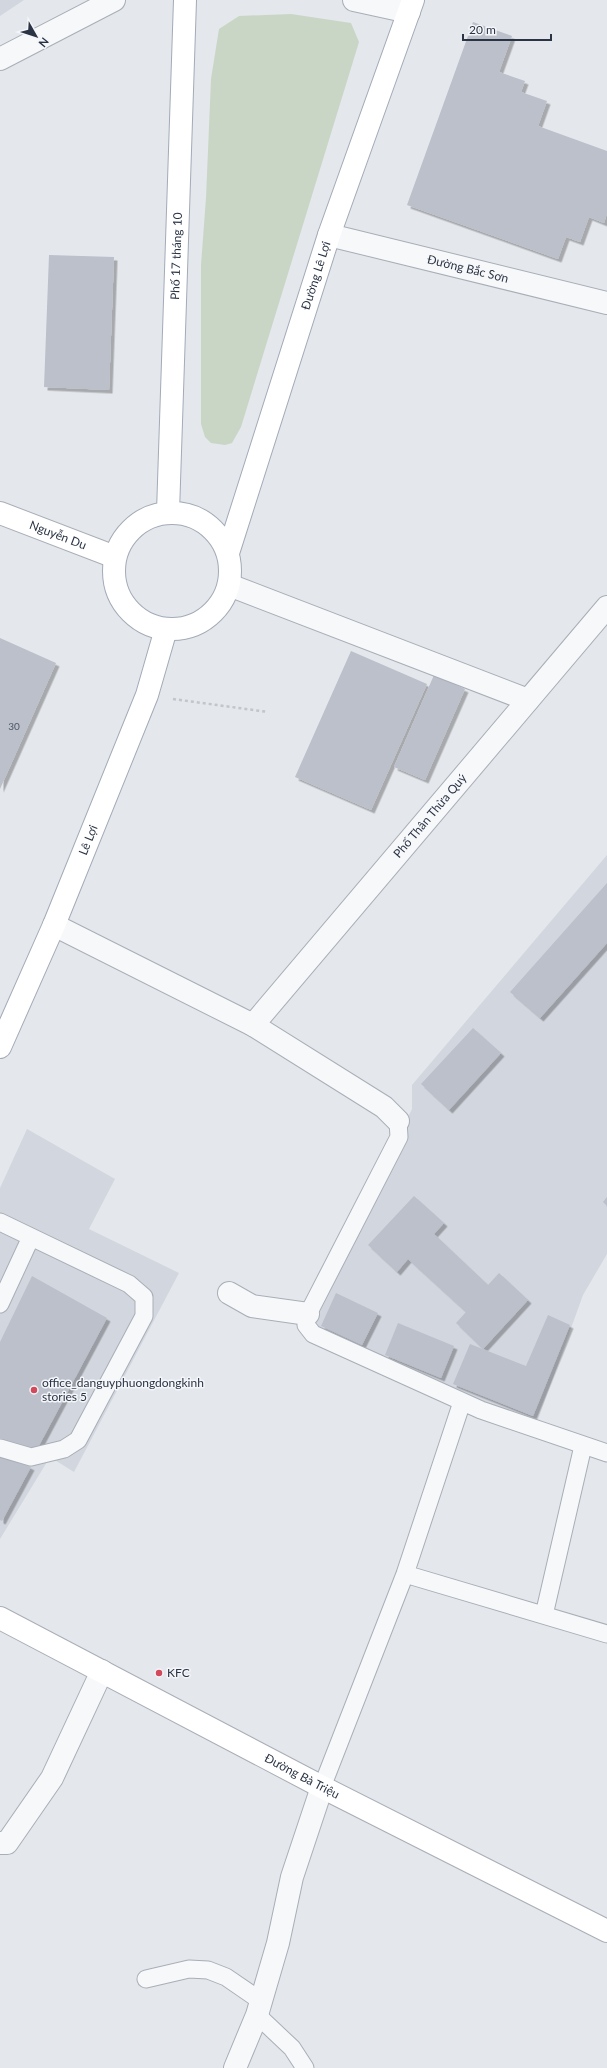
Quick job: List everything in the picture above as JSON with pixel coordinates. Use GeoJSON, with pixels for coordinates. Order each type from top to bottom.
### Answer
{"type":"FeatureCollection","features":[{"type":"Feature","properties":{"kind":"main road","name":"Phố 17 tháng 10"},"geometry":{"type":"LineString","coordinates":[[168,512],[185,0]]}},
{"type":"Feature","properties":{"kind":"main road","name":"Đường Lê Lợi"},"geometry":{"type":"LineString","coordinates":[[228,553],[328,235],[411,6]]}},
{"type":"Feature","properties":{"kind":"main road"},"geometry":{"type":"LineString","coordinates":[[168,512],[187,514],[205,522],[219,536],[228,553],[230,569],[229,585],[220,604],[205,619],[187,627],[166,629],[147,624],[131,612],[119,596],[114,577],[115,557],[126,535],[145,519],[168,512]]}},
{"type":"Feature","properties":{"kind":"main road","name":"Nguyễn Du"},"geometry":{"type":"LineString","coordinates":[[0,513],[115,557]]}},
{"type":"Feature","properties":{"kind":"main road","name":"Lê Lợi"},"geometry":{"type":"LineString","coordinates":[[0,1047],[54,925],[147,695],[166,629]]}},
{"type":"Feature","properties":{"kind":"main road","name":"Đường Bà Triệu"},"geometry":{"type":"LineString","coordinates":[[0,1618],[322,1786],[607,1930]]}},
{"type":"Feature","properties":{"kind":"street"},"geometry":{"type":"LineString","coordinates":[[1,57],[114,0]]}},
{"type":"Feature","properties":{"kind":"street"},"geometry":{"type":"LineString","coordinates":[[354,0],[411,6]]}},
{"type":"Feature","properties":{"kind":"street","name":"Đường Bắc Sơn"},"geometry":{"type":"LineString","coordinates":[[328,235],[607,303]]}},
{"type":"Feature","properties":{"kind":"street"},"geometry":{"type":"LineString","coordinates":[[229,585],[528,700]]}},
{"type":"Feature","properties":{"kind":"street","name":"Phố Thân Thừa Quý"},"geometry":{"type":"LineString","coordinates":[[253,1025],[607,607]]}},
{"type":"Feature","properties":{"kind":"street"},"geometry":{"type":"LineString","coordinates":[[54,925],[253,1025],[384,1107],[398,1121]]}},
{"type":"Feature","properties":{"kind":"street"},"geometry":{"type":"LineString","coordinates":[[229,1293],[252,1306],[308,1314]]}},
{"type":"Feature","properties":{"kind":"street"},"geometry":{"type":"LineString","coordinates":[[0,1843],[7,1842],[52,1778],[102,1671]]}},
{"type":"Feature","properties":{"kind":"street"},"geometry":{"type":"LineString","coordinates":[[236,2068],[259,2008],[278,1943],[292,1877],[322,1786]]}},
{"type":"Feature","properties":{"kind":"lane"},"geometry":{"type":"LineString","coordinates":[[398,1121],[399,1137],[308,1314],[306,1325],[313,1334],[462,1402],[583,1446],[607,1453]]}},
{"type":"Feature","properties":{"kind":"lane"},"geometry":{"type":"LineString","coordinates":[[0,1222],[129,1284],[144,1297],[144,1316],[78,1440],[64,1449],[31,1457],[0,1448]]}},
{"type":"Feature","properties":{"kind":"lane"},"geometry":{"type":"LineString","coordinates":[[0,1304],[31,1237]]}},
{"type":"Feature","properties":{"kind":"lane"},"geometry":{"type":"LineString","coordinates":[[322,1786],[405,1574],[462,1402]]}},
{"type":"Feature","properties":{"kind":"lane"},"geometry":{"type":"LineString","coordinates":[[544,1615],[583,1446]]}},
{"type":"Feature","properties":{"kind":"lane"},"geometry":{"type":"LineString","coordinates":[[405,1574],[607,1634]]}},
{"type":"Feature","properties":{"kind":"lane"},"geometry":{"type":"LineString","coordinates":[[146,1979],[189,1969],[208,1970],[226,1977],[259,2008],[292,2048],[306,2068]]}},
{"type":"Feature","properties":{"kind":"path"},"geometry":{"type":"LineString","coordinates":[[147,695],[268,712]]}},
{"type":"Feature","properties":{"kind":"shaded area"},"geometry":{"type":"Polygon","coordinates":[[[0,0],[24,0],[0,16],[0,0]]]}},
{"type":"Feature","properties":{"kind":"shaded area"},"geometry":{"type":"Polygon","coordinates":[[[607,855],[607,1254],[583,1295],[536,1425],[303,1328],[412,1109],[412,1085],[607,855]]]}},
{"type":"Feature","properties":{"kind":"shaded area"},"geometry":{"type":"Polygon","coordinates":[[[27,1129],[115,1179],[89,1229],[179,1273],[74,1472],[50,1457],[0,1539],[0,1188],[27,1129]]]}},
{"type":"Feature","properties":{"kind":"green space"},"geometry":{"type":"Polygon","coordinates":[[[291,14],[351,23],[359,42],[241,427],[232,443],[225,445],[211,443],[205,437],[201,424],[201,265],[206,198],[211,79],[219,29],[239,16],[291,14]]]}},
{"type":"Feature","properties":{"kind":"building"},"geometry":{"type":"Polygon","coordinates":[[[473,22],[512,36],[499,72],[525,81],[521,92],[547,101],[538,126],[607,151],[607,213],[604,223],[589,217],[580,242],[566,237],[558,259],[407,205],[473,22]]]}},
{"type":"Feature","properties":{"kind":"building"},"geometry":{"type":"Polygon","coordinates":[[[49,255],[114,257],[109,390],[44,387],[49,255]]]}},
{"type":"Feature","properties":{"kind":"building"},"geometry":{"type":"Polygon","coordinates":[[[0,638],[56,663],[0,789],[0,638]]]}},
{"type":"Feature","properties":{"kind":"building"},"geometry":{"type":"Polygon","coordinates":[[[351,651],[427,684],[371,810],[295,777],[351,651]]]}},
{"type":"Feature","properties":{"kind":"building"},"geometry":{"type":"Polygon","coordinates":[[[434,675],[465,689],[425,780],[394,767],[434,675]]]}},
{"type":"Feature","properties":{"kind":"building"},"geometry":{"type":"Polygon","coordinates":[[[607,883],[607,943],[540,1018],[510,992],[607,883]]]}},
{"type":"Feature","properties":{"kind":"building"},"geometry":{"type":"Polygon","coordinates":[[[473,1028],[501,1053],[449,1110],[421,1084],[473,1028]]]}},
{"type":"Feature","properties":{"kind":"building"},"geometry":{"type":"Polygon","coordinates":[[[414,1196],[444,1223],[434,1234],[488,1285],[499,1273],[528,1300],[483,1349],[456,1323],[466,1312],[408,1259],[397,1272],[368,1245],[414,1196]]]}},
{"type":"Feature","properties":{"kind":"building"},"geometry":{"type":"Polygon","coordinates":[[[607,1197],[607,1206],[603,1202],[607,1197]]]}},
{"type":"Feature","properties":{"kind":"building","name":"office_danguyphuongdongkinh stories 5"},"geometry":{"type":"Polygon","coordinates":[[[32,1276],[107,1318],[34,1455],[0,1438],[0,1342],[32,1276]]]}},
{"type":"Feature","properties":{"kind":"building"},"geometry":{"type":"Polygon","coordinates":[[[336,1293],[378,1313],[362,1345],[321,1326],[336,1293]]]}},
{"type":"Feature","properties":{"kind":"building"},"geometry":{"type":"Polygon","coordinates":[[[548,1315],[570,1325],[533,1416],[453,1384],[470,1344],[526,1366],[548,1315]]]}},
{"type":"Feature","properties":{"kind":"building"},"geometry":{"type":"Polygon","coordinates":[[[398,1323],[454,1346],[441,1378],[385,1355],[398,1323]]]}},
{"type":"Feature","properties":{"kind":"building"},"geometry":{"type":"Polygon","coordinates":[[[0,1451],[31,1467],[2,1521],[0,1520],[0,1451]]]}},
{"type":"Feature","properties":{"kind":"place","name":"office_danguyphuongdongkinh stories 5"},"geometry":{"type":"Point","coordinates":[34,1390]}},
{"type":"Feature","properties":{"kind":"place","name":"KFC"},"geometry":{"type":"Point","coordinates":[159,1673]}}]}
